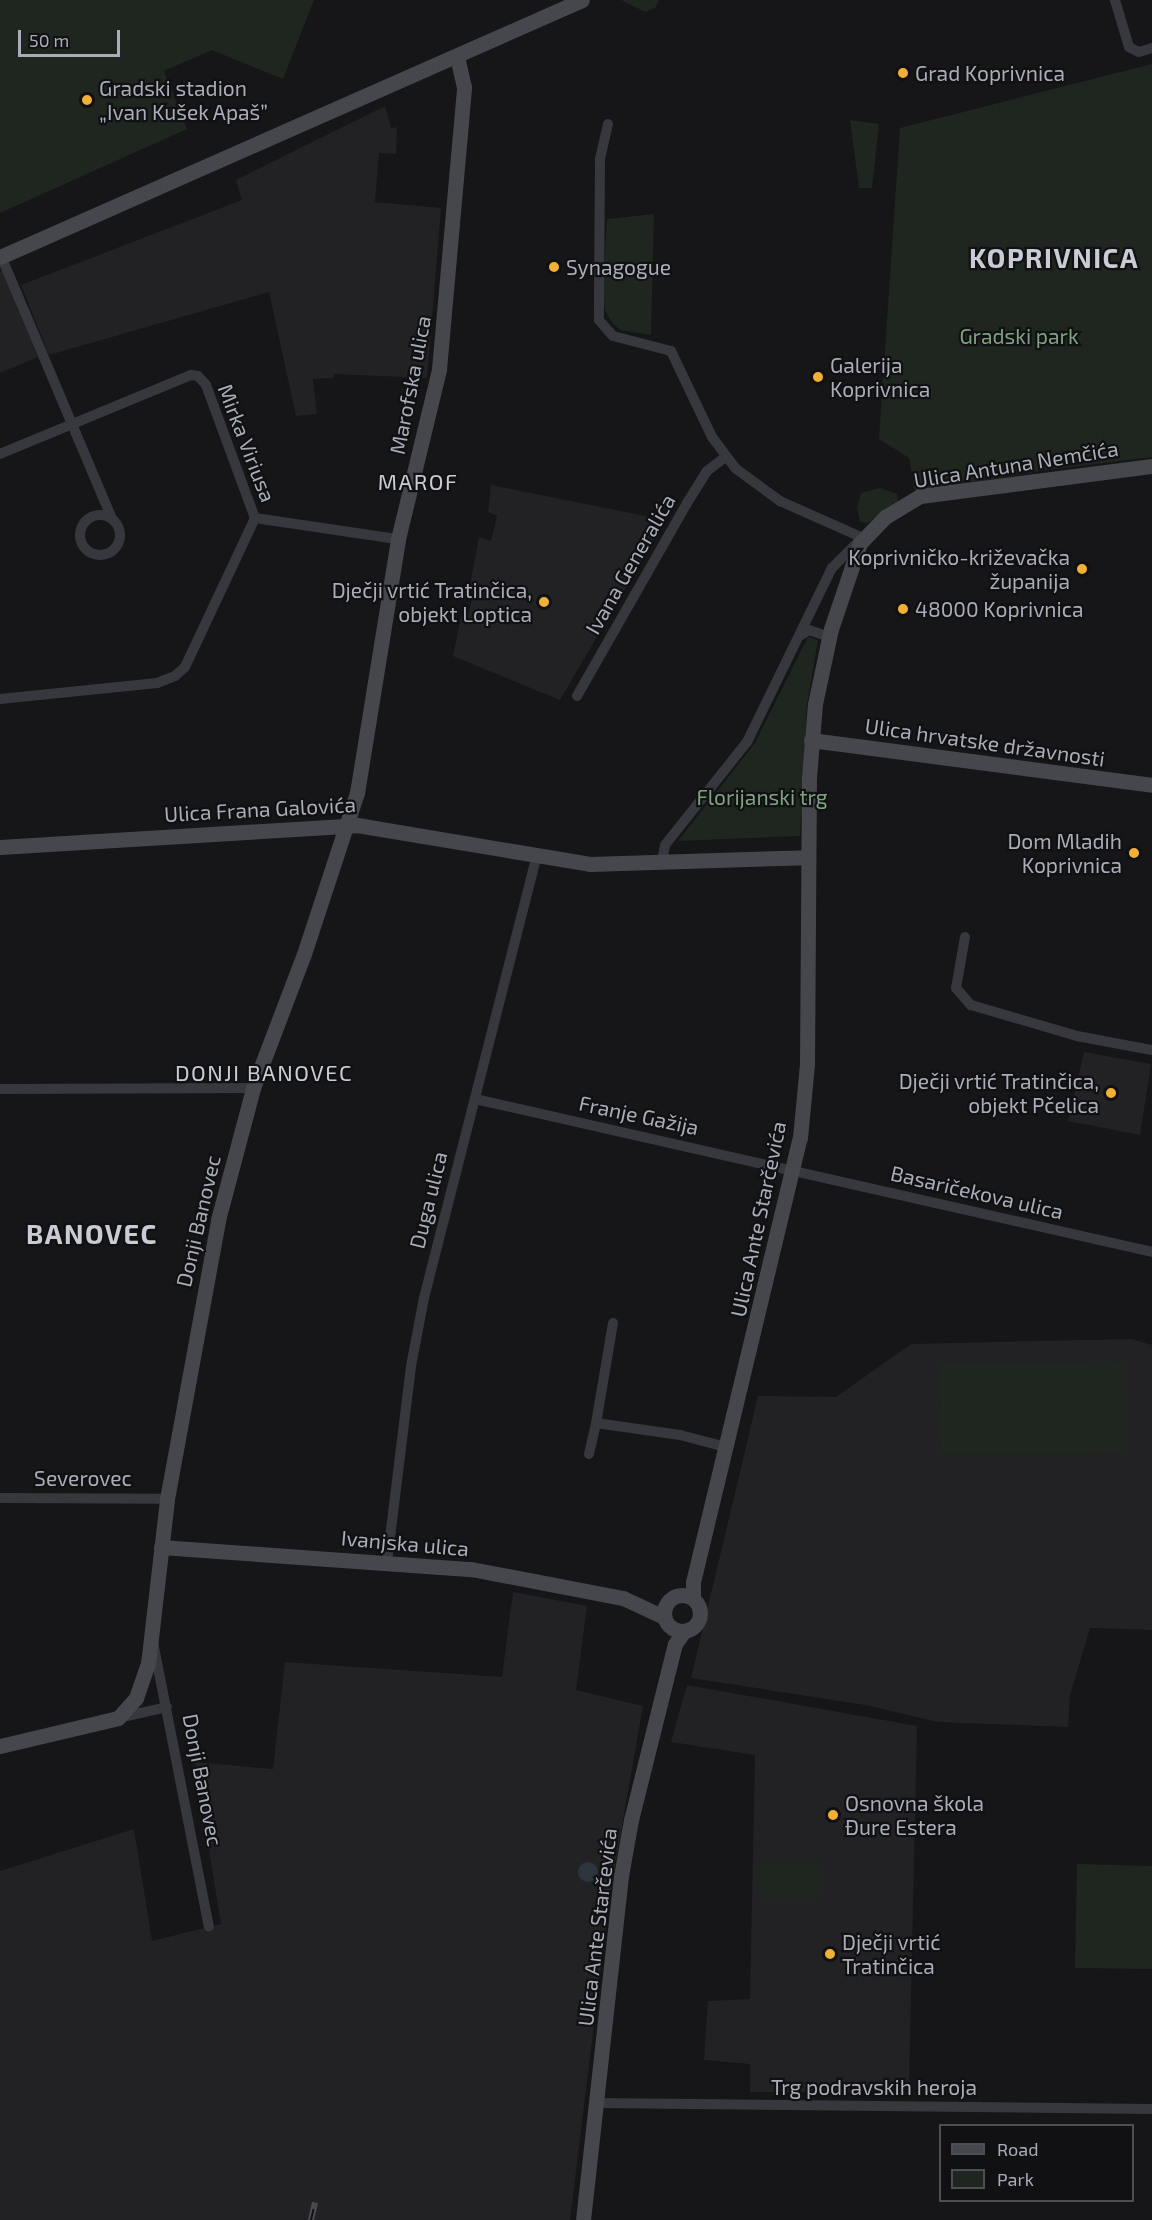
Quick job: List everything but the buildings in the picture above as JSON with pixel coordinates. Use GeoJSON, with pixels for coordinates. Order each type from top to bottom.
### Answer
{"type":"FeatureCollection","features":[{"type":"Feature","properties":{"kind":"main road"},"geometry":{"type":"LineString","coordinates":[[0,256],[458,56],[580,0]]}},
{"type":"Feature","properties":{"kind":"main road","name":"Marofska ulica"},"geometry":{"type":"LineString","coordinates":[[348,825],[361,771],[398,538],[440,357],[464,87],[458,56]]}},
{"type":"Feature","properties":{"kind":"main road","name":"Ulica Antuna Nemčića"},"geometry":{"type":"LineString","coordinates":[[862,538],[896,509],[920,496],[1152,466]]}},
{"type":"Feature","properties":{"kind":"main road"},"geometry":{"type":"LineString","coordinates":[[662,861],[808,857],[812,740],[829,637],[862,538]]}},
{"type":"Feature","properties":{"kind":"main road","name":"Ulica hrvatske državnosti"},"geometry":{"type":"LineString","coordinates":[[812,740],[1152,785]]}},
{"type":"Feature","properties":{"kind":"main road","name":"Ulica Frana Galovića"},"geometry":{"type":"LineString","coordinates":[[0,847],[348,825],[375,826],[590,864],[662,861]]}},
{"type":"Feature","properties":{"kind":"main road","name":"Donji Banovec"},"geometry":{"type":"LineString","coordinates":[[118,1718],[142,1684],[152,1642],[167,1499],[218,1220],[253,1088],[348,825]]}},
{"type":"Feature","properties":{"kind":"main road","name":"Ulica Ante Starčevića"},"geometry":{"type":"LineString","coordinates":[[583,2220],[621,1876],[631,1820],[672,1625],[698,1621],[699,1609],[687,1596],[693,1582],[794,1171],[807,1064],[808,857]]}},
{"type":"Feature","properties":{"kind":"main road","name":"Ivanjska ulica"},"geometry":{"type":"LineString","coordinates":[[161,1547],[387,1562],[482,1571],[642,1604],[672,1625]]}},
{"type":"Feature","properties":{"kind":"main road"},"geometry":{"type":"LineString","coordinates":[[672,1625],[687,1596]]}},
{"type":"Feature","properties":{"kind":"main road"},"geometry":{"type":"LineString","coordinates":[[0,1746],[118,1718]]}},
{"type":"Feature","properties":{"kind":"street"},"geometry":{"type":"LineString","coordinates":[[1115,0],[1132,50],[1152,48]]}},
{"type":"Feature","properties":{"kind":"street"},"geometry":{"type":"LineString","coordinates":[[608,124],[600,159],[599,320],[613,336],[671,351],[724,458],[780,501],[862,538],[832,568],[747,742],[665,845],[662,861]]}},
{"type":"Feature","properties":{"kind":"street"},"geometry":{"type":"LineString","coordinates":[[0,256],[112,519]]}},
{"type":"Feature","properties":{"kind":"street","name":"Mirka Viriusa"},"geometry":{"type":"LineString","coordinates":[[0,454],[191,375],[198,376],[206,385],[255,518]]}},
{"type":"Feature","properties":{"kind":"street","name":"Ivana Generalića"},"geometry":{"type":"LineString","coordinates":[[577,696],[687,503],[707,471],[724,458]]}},
{"type":"Feature","properties":{"kind":"street"},"geometry":{"type":"LineString","coordinates":[[0,699],[157,683],[175,676],[185,667],[255,518],[398,538]]}},
{"type":"Feature","properties":{"kind":"street"},"geometry":{"type":"LineString","coordinates":[[801,635],[809,630],[829,637]]}},
{"type":"Feature","properties":{"kind":"street","name":"Duga ulica"},"geometry":{"type":"LineString","coordinates":[[387,1562],[411,1366],[424,1298],[537,855]]}},
{"type":"Feature","properties":{"kind":"street"},"geometry":{"type":"LineString","coordinates":[[965,938],[956,988],[971,1005],[1077,1036],[1152,1050]]}},
{"type":"Feature","properties":{"kind":"street"},"geometry":{"type":"LineString","coordinates":[[0,1089],[253,1088]]}},
{"type":"Feature","properties":{"kind":"street","name":"Franje Gažija"},"geometry":{"type":"LineString","coordinates":[[475,1099],[794,1171]]}},
{"type":"Feature","properties":{"kind":"street","name":"Basaričekova ulica"},"geometry":{"type":"LineString","coordinates":[[794,1171],[1152,1252]]}},
{"type":"Feature","properties":{"kind":"street"},"geometry":{"type":"LineString","coordinates":[[589,1454],[614,1323]]}},
{"type":"Feature","properties":{"kind":"street"},"geometry":{"type":"LineString","coordinates":[[596,1423],[660,1432],[726,1447]]}},
{"type":"Feature","properties":{"kind":"street","name":"Severovec"},"geometry":{"type":"LineString","coordinates":[[0,1498],[167,1499]]}},
{"type":"Feature","properties":{"kind":"street","name":"Donji Banovec"},"geometry":{"type":"LineString","coordinates":[[152,1642],[167,1707],[209,1927]]}},
{"type":"Feature","properties":{"kind":"street"},"geometry":{"type":"LineString","coordinates":[[118,1718],[167,1707]]}},
{"type":"Feature","properties":{"kind":"street","name":"Trg podravskih heroja"},"geometry":{"type":"LineString","coordinates":[[596,2103],[1152,2109]]}},
{"type":"Feature","properties":{"kind":"shaded area"},"geometry":{"type":"Polygon","coordinates":[[[385,106],[391,128],[397,127],[396,154],[379,153],[375,202],[441,208],[427,378],[334,374],[333,378],[313,379],[317,414],[296,416],[269,292],[49,355],[21,285],[242,200],[236,180],[385,106]]]}},
{"type":"Feature","properties":{"kind":"shaded area"},"geometry":{"type":"Polygon","coordinates":[[[2,271],[38,357],[0,373],[0,272],[2,271]]]}},
{"type":"Feature","properties":{"kind":"shaded area","name":"Dječji vrtić Tratinčica, objekt Loptica"},"geometry":{"type":"Polygon","coordinates":[[[491,485],[665,520],[560,700],[453,656],[461,617],[467,619],[475,587],[470,585],[479,537],[491,541],[497,516],[488,512],[491,485]]]}},
{"type":"Feature","properties":{"kind":"shaded area","name":"Dječji vrtić Tratinčica, objekt Pčelica"},"geometry":{"type":"Polygon","coordinates":[[[1084,1052],[1151,1064],[1140,1135],[1068,1121],[1084,1052]]]}},
{"type":"Feature","properties":{"kind":"shaded area"},"geometry":{"type":"Polygon","coordinates":[[[1131,1339],[1152,1345],[1152,1630],[1090,1628],[1070,1695],[1068,1727],[938,1722],[865,1705],[691,1678],[758,1396],[836,1397],[911,1344],[1131,1339]]]}},
{"type":"Feature","properties":{"kind":"shaded area"},"geometry":{"type":"Polygon","coordinates":[[[513,1592],[587,1606],[576,1690],[643,1706],[610,1894],[570,2220],[0,2220],[0,1871],[134,1829],[152,1941],[221,1924],[195,1762],[273,1769],[285,1662],[502,1677],[513,1592]]]}},
{"type":"Feature","properties":{"kind":"shaded area"},"geometry":{"type":"Polygon","coordinates":[[[687,1685],[917,1726],[909,2085],[904,2092],[750,2092],[750,2064],[704,2060],[708,2001],[750,1999],[755,1755],[671,1742],[687,1685]]]}},
{"type":"Feature","properties":{"kind":"shaded area"},"geometry":{"type":"Polygon","coordinates":[[[584,1862],[592,1862],[598,1868],[598,1876],[592,1882],[584,1882],[578,1876],[578,1868],[584,1862]]]}},
{"type":"Feature","properties":{"kind":"green space","name":"Gradski stadion „Ivan Kušek Apaš”"},"geometry":{"type":"Polygon","coordinates":[[[0,0],[314,0],[283,79],[212,50],[164,71],[187,129],[0,213],[0,0]]]}},
{"type":"Feature","properties":{"kind":"green space"},"geometry":{"type":"Polygon","coordinates":[[[621,0],[659,0],[655,8],[645,12],[621,0]]]}},
{"type":"Feature","properties":{"kind":"green space","name":"Gradski park"},"geometry":{"type":"Polygon","coordinates":[[[1152,64],[1152,457],[1046,470],[915,492],[909,458],[879,439],[900,128],[1152,64]]]}},
{"type":"Feature","properties":{"kind":"green space"},"geometry":{"type":"Polygon","coordinates":[[[850,120],[879,124],[872,188],[859,188],[850,120]]]}},
{"type":"Feature","properties":{"kind":"green space"},"geometry":{"type":"Polygon","coordinates":[[[654,214],[651,335],[621,330],[613,324],[605,311],[603,294],[607,219],[654,214]]]}},
{"type":"Feature","properties":{"kind":"green space"},"geometry":{"type":"Polygon","coordinates":[[[880,488],[897,494],[898,501],[868,523],[860,522],[857,508],[861,493],[880,488]]]}},
{"type":"Feature","properties":{"kind":"green space","name":"Florijanski trg"},"geometry":{"type":"Polygon","coordinates":[[[808,637],[818,640],[807,705],[800,836],[678,841],[755,743],[808,637]]]}},
{"type":"Feature","properties":{"kind":"green space"},"geometry":{"type":"Polygon","coordinates":[[[1122,1361],[1123,1452],[940,1454],[939,1364],[1122,1361]]]}},
{"type":"Feature","properties":{"kind":"green space"},"geometry":{"type":"Polygon","coordinates":[[[759,1864],[819,1864],[818,1897],[759,1897],[759,1864]]]}},
{"type":"Feature","properties":{"kind":"green space"},"geometry":{"type":"Polygon","coordinates":[[[1077,1864],[1152,1866],[1152,1969],[1075,1968],[1077,1864]]]}},
{"type":"Feature","properties":{"kind":"railway"},"geometry":{"type":"LineString","coordinates":[[311,2220],[315,2202]]}},
{"type":"Feature","properties":{"kind":"place","name":"Grad Koprivnica"},"geometry":{"type":"Point","coordinates":[903,73]}},
{"type":"Feature","properties":{"kind":"place","name":"Gradski stadion „Ivan Kušek Apaš”"},"geometry":{"type":"Point","coordinates":[87,100]}},
{"type":"Feature","properties":{"kind":"place","name":"Synagogue"},"geometry":{"type":"Point","coordinates":[554,267]}},
{"type":"Feature","properties":{"kind":"place","name":"Galerija Koprivnica"},"geometry":{"type":"Point","coordinates":[818,377]}},
{"type":"Feature","properties":{"kind":"place","name":"Koprivničko-križevačka županija"},"geometry":{"type":"Point","coordinates":[1082,569]}},
{"type":"Feature","properties":{"kind":"place","name":"Dječji vrtić Tratinčica, objekt Loptica"},"geometry":{"type":"Point","coordinates":[544,602]}},
{"type":"Feature","properties":{"kind":"place","name":"48000 Koprivnica"},"geometry":{"type":"Point","coordinates":[903,609]}},
{"type":"Feature","properties":{"kind":"place","name":"Dom Mladih Koprivnica"},"geometry":{"type":"Point","coordinates":[1134,853]}},
{"type":"Feature","properties":{"kind":"place","name":"Dječji vrtić Tratinčica, objekt Pčelica"},"geometry":{"type":"Point","coordinates":[1111,1093]}},
{"type":"Feature","properties":{"kind":"place","name":"Osnovna škola Đure Estera"},"geometry":{"type":"Point","coordinates":[833,1815]}},
{"type":"Feature","properties":{"kind":"place","name":"Dječji vrtić Tratinčica"},"geometry":{"type":"Point","coordinates":[830,1954]}},
{"type":"Feature","properties":{"kind":"district","name":"KOPRIVNICA"},"geometry":{"type":"Point","coordinates":[1054,258]}},
{"type":"Feature","properties":{"kind":"district","name":"MAROF"},"geometry":{"type":"Point","coordinates":[418,482]}},
{"type":"Feature","properties":{"kind":"district","name":"DONJI BANOVEC"},"geometry":{"type":"Point","coordinates":[264,1073]}},
{"type":"Feature","properties":{"kind":"district","name":"BANOVEC"},"geometry":{"type":"Point","coordinates":[92,1234]}}]}
